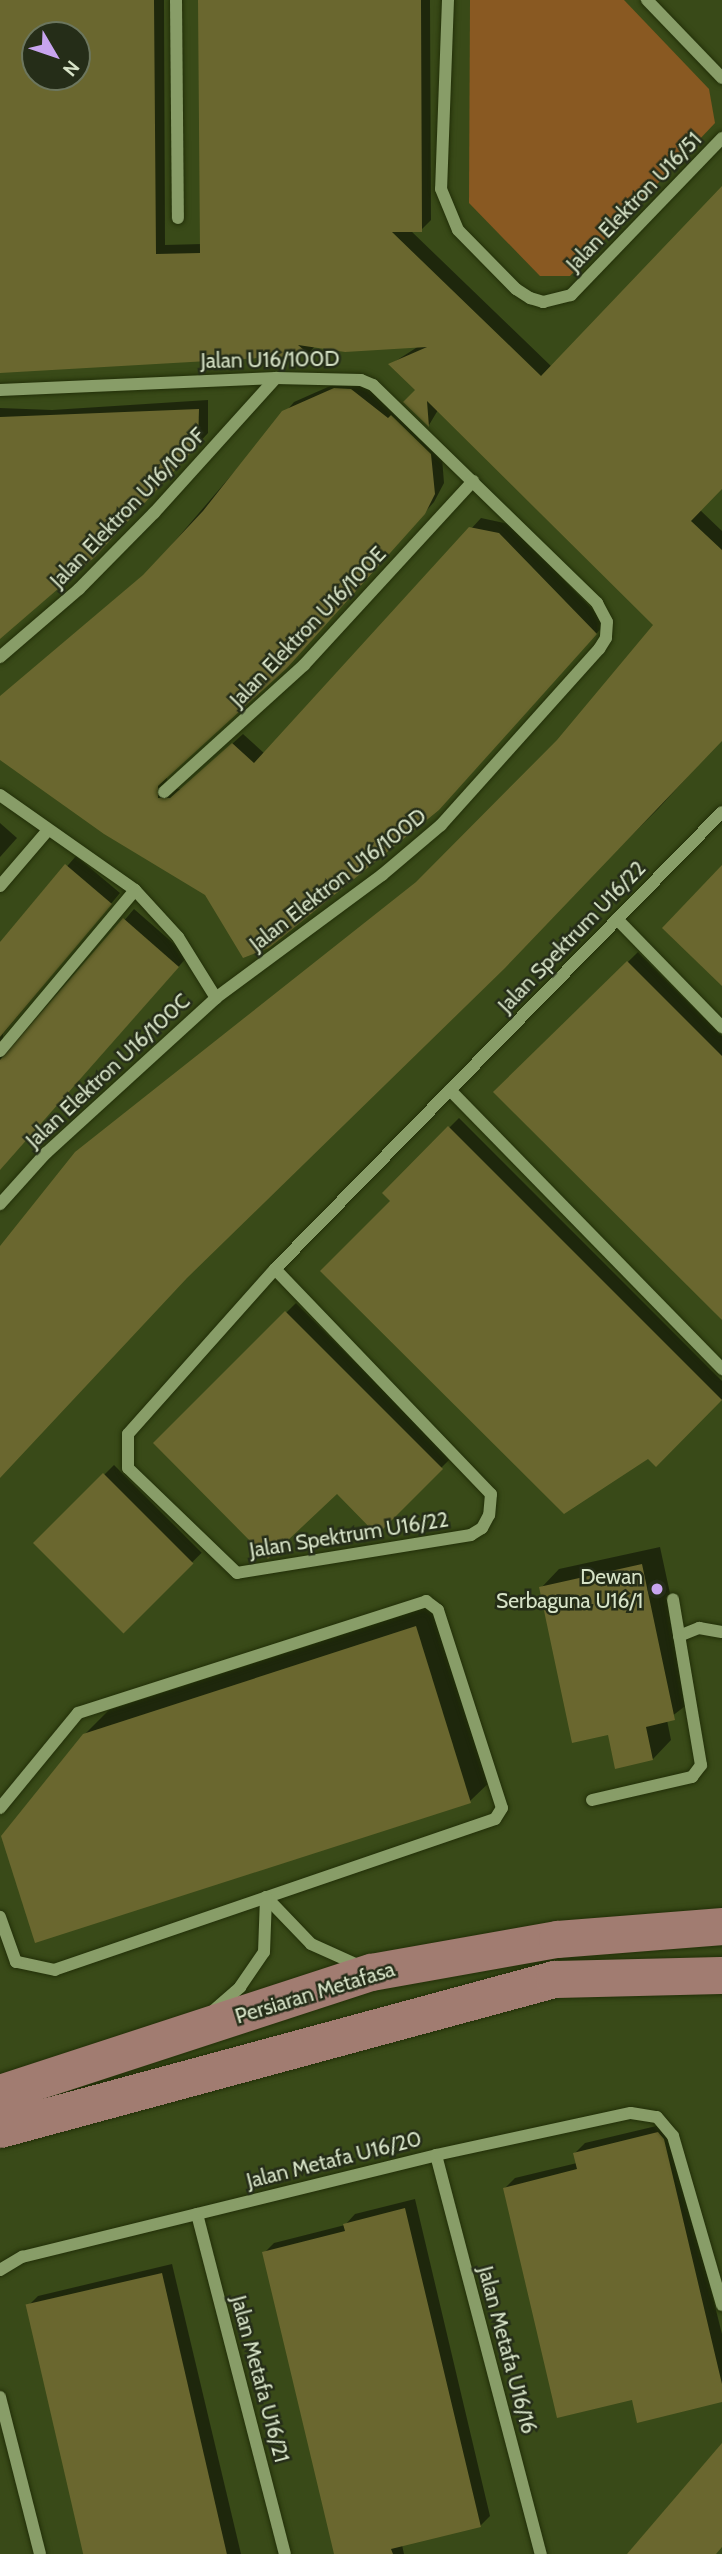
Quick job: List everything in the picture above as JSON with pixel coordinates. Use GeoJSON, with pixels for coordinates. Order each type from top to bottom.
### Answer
{"type":"FeatureCollection","features":[{"type":"Feature","properties":{"kind":"main road","name":"Persiaran Metafasa"},"geometry":{"type":"LineString","coordinates":[[0,2093],[371,1972],[556,1939],[722,1926]]}},
{"type":"Feature","properties":{"kind":"main road"},"geometry":{"type":"LineString","coordinates":[[0,2129],[554,1979],[722,1975]]}},
{"type":"Feature","properties":{"kind":"street"},"geometry":{"type":"LineString","coordinates":[[176,0],[178,218]]}},
{"type":"Feature","properties":{"kind":"street","name":"Jalan Elektron U16/51"},"geometry":{"type":"LineString","coordinates":[[448,0],[441,189],[458,230],[516,289],[530,298],[543,302],[571,295],[722,138]]}},
{"type":"Feature","properties":{"kind":"street"},"geometry":{"type":"LineString","coordinates":[[647,0],[722,78]]}},
{"type":"Feature","properties":{"kind":"street","name":"Jalan U16/100D"},"geometry":{"type":"LineString","coordinates":[[0,390],[345,376],[373,385],[597,603],[607,622]]}},
{"type":"Feature","properties":{"kind":"street","name":"Jalan Elektron U16/100F"},"geometry":{"type":"LineString","coordinates":[[0,657],[79,589],[154,513],[276,378]]}},
{"type":"Feature","properties":{"kind":"street","name":"Jalan Elektron U16/100E"},"geometry":{"type":"LineString","coordinates":[[164,792],[304,665],[472,481]]}},
{"type":"Feature","properties":{"kind":"street","name":"Jalan Elektron U16/100D"},"geometry":{"type":"LineString","coordinates":[[216,998],[382,875],[441,825],[599,649],[606,638],[607,622]]}},
{"type":"Feature","properties":{"kind":"street"},"geometry":{"type":"LineString","coordinates":[[0,795],[135,890],[178,937],[216,998]]}},
{"type":"Feature","properties":{"kind":"street","name":"Jalan Spektrum U16/22"},"geometry":{"type":"LineString","coordinates":[[275,1269],[491,1494],[489,1515],[482,1528],[471,1535],[237,1573],[128,1468],[128,1434],[275,1269],[722,812]]}},
{"type":"Feature","properties":{"kind":"street"},"geometry":{"type":"LineString","coordinates":[[0,886],[48,830]]}},
{"type":"Feature","properties":{"kind":"street"},"geometry":{"type":"LineString","coordinates":[[0,1051],[135,890]]}},
{"type":"Feature","properties":{"kind":"street"},"geometry":{"type":"LineString","coordinates":[[617,919],[722,1027]]}},
{"type":"Feature","properties":{"kind":"street","name":"Jalan Elektron U16/100C"},"geometry":{"type":"LineString","coordinates":[[0,1204],[46,1153],[216,998]]}},
{"type":"Feature","properties":{"kind":"street"},"geometry":{"type":"LineString","coordinates":[[450,1090],[722,1368]]}},
{"type":"Feature","properties":{"kind":"street"},"geometry":{"type":"LineString","coordinates":[[592,1800],[692,1777],[701,1765],[673,1599]]}},
{"type":"Feature","properties":{"kind":"street"},"geometry":{"type":"LineString","coordinates":[[0,1808],[78,1713],[426,1601],[439,1610],[502,1808],[495,1819],[55,1970],[16,1962],[0,1917]]}},
{"type":"Feature","properties":{"kind":"street"},"geometry":{"type":"LineString","coordinates":[[679,1636],[699,1628],[722,1632]]}},
{"type":"Feature","properties":{"kind":"street"},"geometry":{"type":"LineString","coordinates":[[266,1897],[311,1944],[371,1972]]}},
{"type":"Feature","properties":{"kind":"street"},"geometry":{"type":"LineString","coordinates":[[187,2032],[240,1987],[264,1952],[266,1897]]}},
{"type":"Feature","properties":{"kind":"street","name":"Jalan Metafa U16/20"},"geometry":{"type":"LineString","coordinates":[[0,2270],[22,2257],[436,2155],[631,2113],[657,2117],[673,2136],[722,2305]]}},
{"type":"Feature","properties":{"kind":"street","name":"Jalan Metafa U16/16"},"geometry":{"type":"LineString","coordinates":[[436,2155],[541,2554]]}},
{"type":"Feature","properties":{"kind":"street","name":"Jalan Metafa U16/21"},"geometry":{"type":"LineString","coordinates":[[197,2214],[285,2554]]}},
{"type":"Feature","properties":{"kind":"street"},"geometry":{"type":"LineString","coordinates":[[0,2397],[40,2554]]}},
{"type":"Feature","properties":{"kind":"shaded area"},"geometry":{"type":"Polygon","coordinates":[[[470,0],[624,0],[709,89],[715,123],[570,276],[540,276],[469,203],[470,0]]]}},
{"type":"Feature","properties":{"kind":"building"},"geometry":{"type":"Polygon","coordinates":[[[0,0],[154,0],[156,254],[200,253],[198,0],[421,0],[422,232],[392,232],[541,376],[722,186],[722,489],[691,521],[722,550],[722,741],[505,968],[187,1278],[0,1478],[0,1246],[75,1152],[416,882],[557,740],[653,625],[427,401],[429,427],[403,402],[415,390],[388,364],[427,347],[345,352],[298,345],[310,355],[0,373],[0,0]]]}},
{"type":"Feature","properties":{"kind":"building"},"geometry":{"type":"Polygon","coordinates":[[[334,388],[351,389],[388,418],[391,415],[431,454],[435,494],[425,514],[287,668],[158,786],[158,798],[170,798],[232,743],[254,763],[469,527],[499,533],[597,634],[439,810],[269,948],[243,958],[205,895],[104,834],[0,760],[0,696],[143,575],[203,511],[282,411],[334,388]]]}},
{"type":"Feature","properties":{"kind":"building"},"geometry":{"type":"Polygon","coordinates":[[[199,409],[198,445],[95,557],[0,639],[0,417],[199,409]]]}},
{"type":"Feature","properties":{"kind":"building"},"geometry":{"type":"Polygon","coordinates":[[[65,864],[112,904],[0,1037],[0,942],[65,864]]]}},
{"type":"Feature","properties":{"kind":"building"},"geometry":{"type":"Polygon","coordinates":[[[722,865],[722,986],[662,928],[722,865]]]}},
{"type":"Feature","properties":{"kind":"building"},"geometry":{"type":"Polygon","coordinates":[[[123,918],[179,967],[0,1170],[0,1060],[123,918]]]}},
{"type":"Feature","properties":{"kind":"building"},"geometry":{"type":"Polygon","coordinates":[[[627,961],[722,1056],[722,1320],[493,1092],[627,961]]]}},
{"type":"Feature","properties":{"kind":"building"},"geometry":{"type":"Polygon","coordinates":[[[448,1126],[722,1400],[656,1467],[648,1459],[564,1514],[320,1271],[390,1201],[382,1193],[448,1126]]]}},
{"type":"Feature","properties":{"kind":"building"},"geometry":{"type":"Polygon","coordinates":[[[285,1311],[443,1469],[377,1535],[337,1494],[268,1559],[153,1443],[285,1311]]]}},
{"type":"Feature","properties":{"kind":"building"},"geometry":{"type":"Polygon","coordinates":[[[103,1473],[194,1564],[124,1634],[33,1543],[103,1473]]]}},
{"type":"Feature","properties":{"kind":"building"},"geometry":{"type":"Polygon","coordinates":[[[642,1564],[675,1720],[646,1727],[653,1760],[615,1769],[608,1735],[572,1743],[539,1587],[642,1564]]]}},
{"type":"Feature","properties":{"kind":"building"},"geometry":{"type":"Polygon","coordinates":[[[416,1626],[471,1803],[35,1943],[1,1836],[83,1734],[416,1626]]]}},
{"type":"Feature","properties":{"kind":"building"},"geometry":{"type":"Polygon","coordinates":[[[658,2132],[664,2139],[722,2384],[722,2402],[637,2423],[632,2400],[557,2418],[503,2188],[577,2169],[573,2153],[658,2132]]]}},
{"type":"Feature","properties":{"kind":"building"},"geometry":{"type":"Polygon","coordinates":[[[405,2208],[481,2527],[391,2549],[393,2554],[334,2554],[262,2252],[345,2231],[343,2224],[405,2208]]]}},
{"type":"Feature","properties":{"kind":"building"},"geometry":{"type":"Polygon","coordinates":[[[162,2273],[227,2554],[83,2554],[26,2304],[162,2273]]]}},
{"type":"Feature","properties":{"kind":"building"},"geometry":{"type":"Polygon","coordinates":[[[722,2443],[722,2547],[716,2554],[627,2554],[722,2443]]]}},
{"type":"Feature","properties":{"kind":"place","name":"Dewan Serbaguna U16/1"},"geometry":{"type":"Point","coordinates":[657,1589]}}]}
